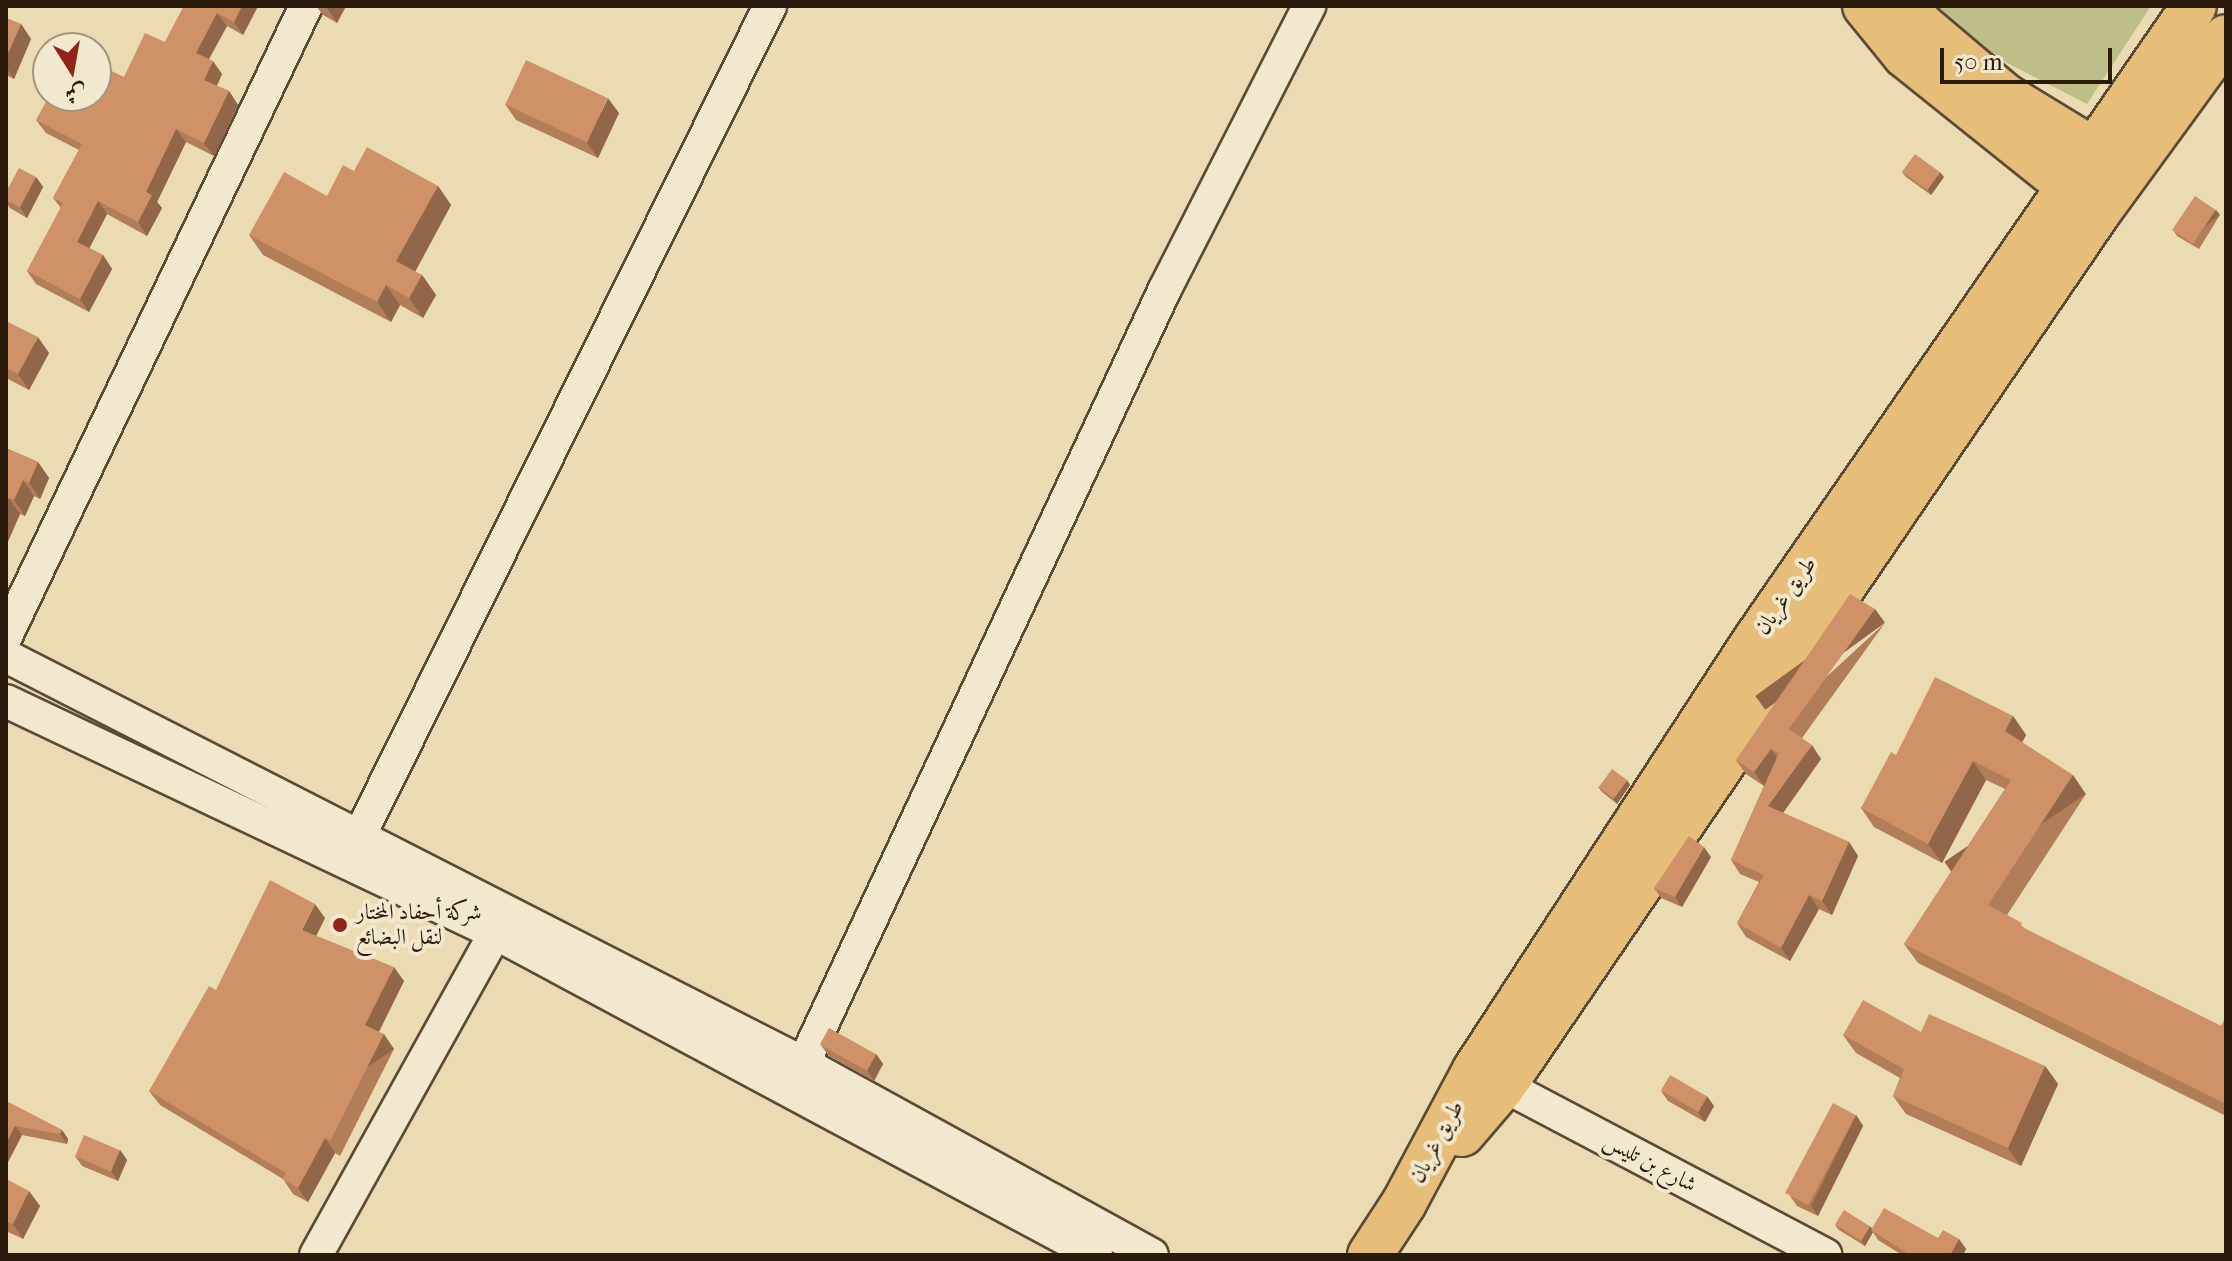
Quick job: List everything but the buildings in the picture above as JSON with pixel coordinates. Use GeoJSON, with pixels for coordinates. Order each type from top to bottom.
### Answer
{"type":"FeatureCollection","features":[{"type":"Feature","properties":{"kind":"highway"},"geometry":{"type":"LineString","coordinates":[[1865,6],[1905,55],[2084,199]]}},
{"type":"Feature","properties":{"kind":"highway"},"geometry":{"type":"LineString","coordinates":[[1905,6],[1921,25],[2005,96],[2110,160]]}},
{"type":"Feature","properties":{"kind":"highway","name":"طريق غريان"},"geometry":{"type":"LineString","coordinates":[[1370,1255],[1489,1078],[1754,642],[2084,199],[2110,160],[2194,6]]}},
{"type":"Feature","properties":{"kind":"highway","name":"طريق غريان"},"geometry":{"type":"LineString","coordinates":[[2110,160],[2220,52]]}},
{"type":"Feature","properties":{"kind":"street"},"geometry":{"type":"LineString","coordinates":[[6,636],[306,6]]}},
{"type":"Feature","properties":{"kind":"street"},"geometry":{"type":"LineString","coordinates":[[353,849],[770,6]]}},
{"type":"Feature","properties":{"kind":"street"},"geometry":{"type":"LineString","coordinates":[[797,1077],[1165,289],[1309,6]]}},
{"type":"Feature","properties":{"kind":"street"},"geometry":{"type":"LineString","coordinates":[[6,656],[353,849],[1152,1255]]}},
{"type":"Feature","properties":{"kind":"street"},"geometry":{"type":"LineString","coordinates":[[6,701],[353,849]]}},
{"type":"Feature","properties":{"kind":"street"},"geometry":{"type":"LineString","coordinates":[[316,1255],[501,922]]}},
{"type":"Feature","properties":{"kind":"street"},"geometry":{"type":"LineString","coordinates":[[797,1077],[1096,1255]]}},
{"type":"Feature","properties":{"kind":"street","name":"شارع بن تليس"},"geometry":{"type":"LineString","coordinates":[[1489,1078],[1825,1255]]}},
{"type":"Feature","properties":{"kind":"green space"},"geometry":{"type":"Polygon","coordinates":[[[1929,6],[2151,6],[2087,104],[1966,42],[1929,6]]]}},
{"type":"Feature","properties":{"kind":"place","name":"شركة أحفاد المختار لنقل البضائع"},"geometry":{"type":"Point","coordinates":[340,925]}}]}
